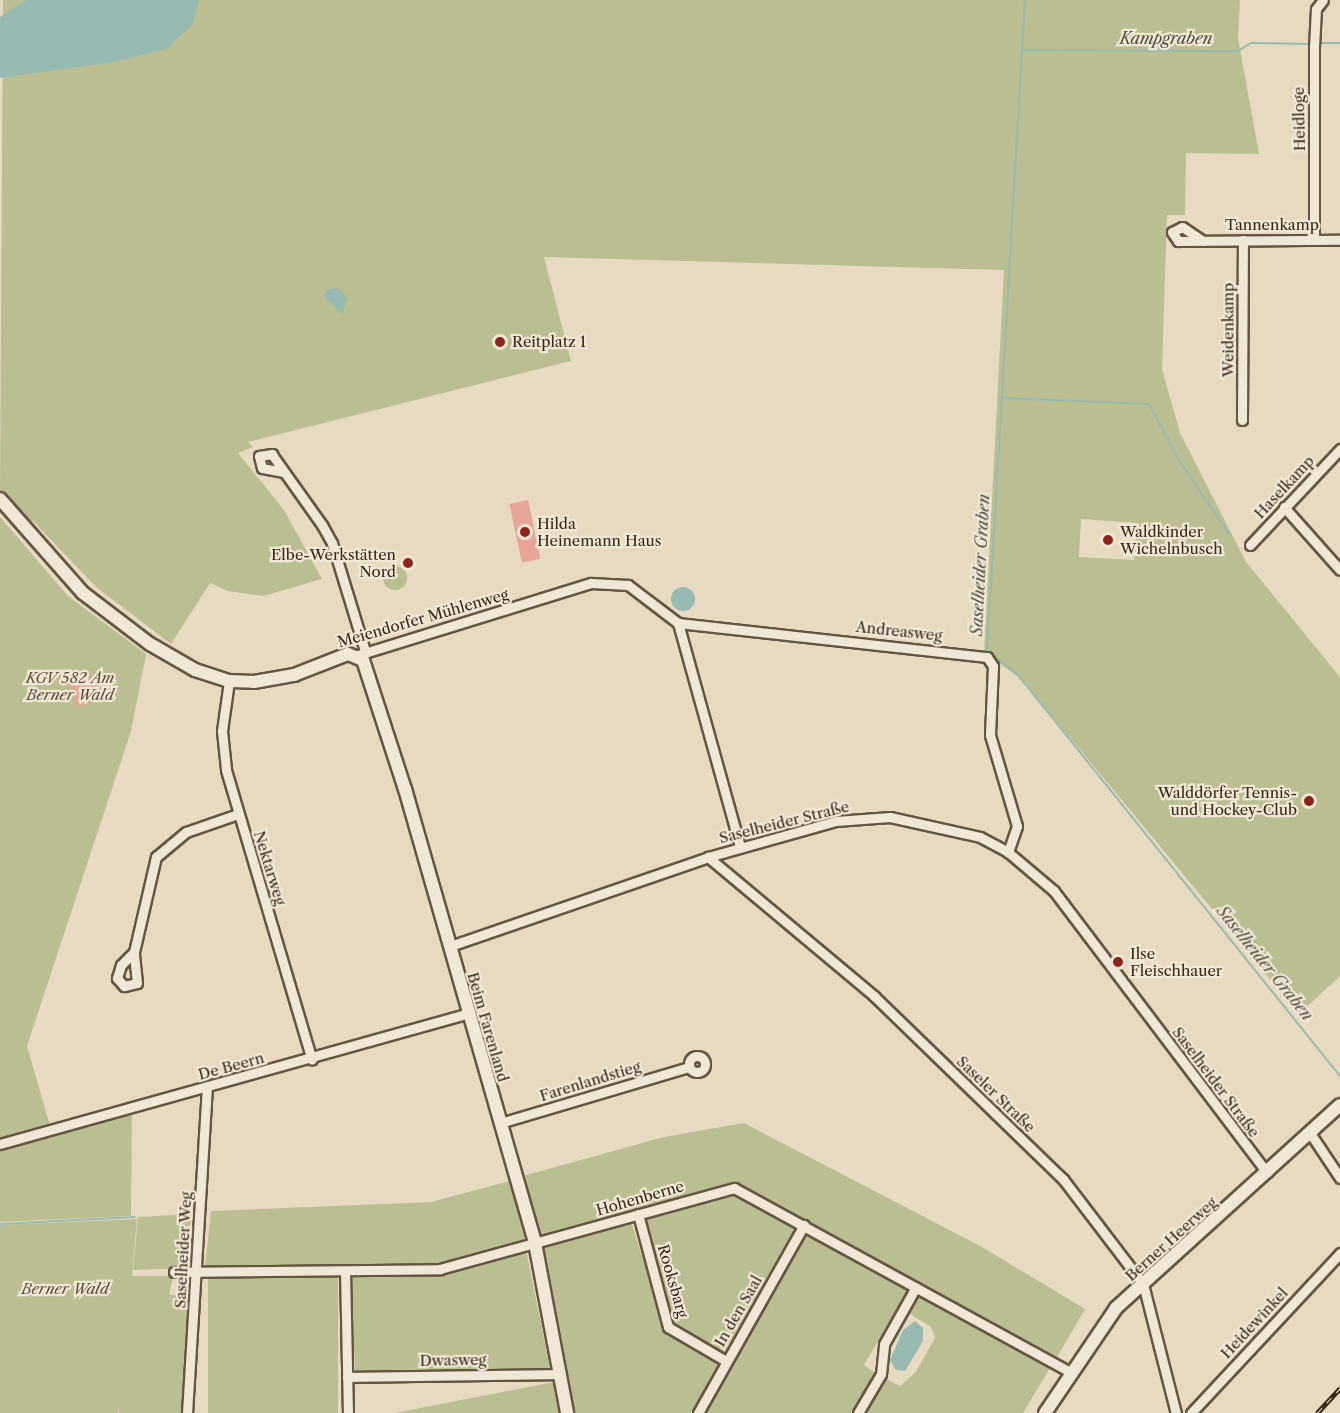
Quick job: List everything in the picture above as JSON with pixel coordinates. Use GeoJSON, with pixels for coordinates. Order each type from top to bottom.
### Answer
{"type":"FeatureCollection","features":[{"type":"Feature","properties":{"kind":"street","name":"Heidloge"},"geometry":{"type":"LineString","coordinates":[[1314,240],[1314,47],[1316,9],[1323,0]]}},
{"type":"Feature","properties":{"kind":"street","name":"Weidenkamp"},"geometry":{"type":"LineString","coordinates":[[1242,420],[1243,240]]}},
{"type":"Feature","properties":{"kind":"street","name":"Tannenkamp"},"geometry":{"type":"LineString","coordinates":[[1203,241],[1340,240]]}},
{"type":"Feature","properties":{"kind":"street","name":"Haselkamp"},"geometry":{"type":"LineString","coordinates":[[1250,545],[1340,449]]}},
{"type":"Feature","properties":{"kind":"street"},"geometry":{"type":"LineString","coordinates":[[284,472],[335,550],[362,653]]}},
{"type":"Feature","properties":{"kind":"street","name":"Meiendorfer Mühlenweg"},"geometry":{"type":"LineString","coordinates":[[0,499],[83,593],[118,622],[184,664],[229,681],[274,680],[345,655],[362,653],[604,581],[639,592],[678,623]]}},
{"type":"Feature","properties":{"kind":"street"},"geometry":{"type":"LineString","coordinates":[[1284,507],[1340,570]]}},
{"type":"Feature","properties":{"kind":"street"},"geometry":{"type":"LineString","coordinates":[[678,623],[740,848]]}},
{"type":"Feature","properties":{"kind":"street","name":"Andreasweg"},"geometry":{"type":"LineString","coordinates":[[678,623],[987,657],[993,666],[990,735],[1017,826],[1008,852]]}},
{"type":"Feature","properties":{"kind":"street","name":"Beim Farenland"},"geometry":{"type":"LineString","coordinates":[[362,653],[405,789],[535,1243],[567,1413]]}},
{"type":"Feature","properties":{"kind":"street","name":"Nektarweg"},"geometry":{"type":"LineString","coordinates":[[229,681],[222,731],[226,770],[312,1060]]}},
{"type":"Feature","properties":{"kind":"street"},"geometry":{"type":"LineString","coordinates":[[134,952],[156,857],[186,832],[238,814]]}},
{"type":"Feature","properties":{"kind":"street","name":"Saselheider Straße"},"geometry":{"type":"LineString","coordinates":[[450,946],[708,857],[836,821],[890,817],[980,837],[1008,852],[1054,891],[1267,1173]]}},
{"type":"Feature","properties":{"kind":"street","name":"Saseler Straße"},"geometry":{"type":"LineString","coordinates":[[708,857],[874,996],[1063,1179],[1143,1284],[1176,1413]]}},
{"type":"Feature","properties":{"kind":"street","name":"De Beern"},"geometry":{"type":"LineString","coordinates":[[0,1144],[312,1060],[469,1013]]}},
{"type":"Feature","properties":{"kind":"street","name":"Farenlandstieg"},"geometry":{"type":"LineString","coordinates":[[500,1123],[689,1067]]}},
{"type":"Feature","properties":{"kind":"street","name":"Saselheider Weg"},"geometry":{"type":"LineString","coordinates":[[188,1413],[207,1089]]}},
{"type":"Feature","properties":{"kind":"street","name":"Berner Heerweg"},"geometry":{"type":"LineString","coordinates":[[1045,1413],[1103,1322],[1340,1106]]}},
{"type":"Feature","properties":{"kind":"street"},"geometry":{"type":"LineString","coordinates":[[1310,1133],[1340,1178]]}},
{"type":"Feature","properties":{"kind":"street","name":"Hohenberne"},"geometry":{"type":"LineString","coordinates":[[174,1272],[440,1269],[734,1188],[1070,1372]]}},
{"type":"Feature","properties":{"kind":"street","name":"Rooksbarg"},"geometry":{"type":"LineString","coordinates":[[638,1214],[668,1327],[726,1361]]}},
{"type":"Feature","properties":{"kind":"street","name":"In den Saal"},"geometry":{"type":"LineString","coordinates":[[698,1413],[804,1225]]}},
{"type":"Feature","properties":{"kind":"street","name":"Heidewinkel"},"geometry":{"type":"LineString","coordinates":[[1191,1413],[1340,1253]]}},
{"type":"Feature","properties":{"kind":"street"},"geometry":{"type":"LineString","coordinates":[[345,1271],[348,1413]]}},
{"type":"Feature","properties":{"kind":"street"},"geometry":{"type":"LineString","coordinates":[[858,1413],[881,1374],[884,1344],[916,1287]]}},
{"type":"Feature","properties":{"kind":"street","name":"Dwasweg"},"geometry":{"type":"LineString","coordinates":[[347,1377],[560,1374]]}},
{"type":"Feature","properties":{"kind":"green space"},"geometry":{"type":"Polygon","coordinates":[[[3,0],[1240,0],[1238,38],[1259,154],[1186,153],[1185,215],[1167,215],[1162,369],[1180,433],[1246,562],[1340,677],[1340,976],[1299,1014],[1038,699],[1017,676],[984,652],[1004,270],[544,257],[571,361],[248,442],[253,447],[238,453],[284,510],[322,579],[263,596],[228,591],[210,583],[171,644],[96,587],[33,521],[26,523],[0,490],[3,0]],[[1081,519],[1079,557],[1134,560],[1137,523],[1081,519]]]}},
{"type":"Feature","properties":{"kind":"green space","name":"KGV 582 Am Berner Wald"},"geometry":{"type":"Polygon","coordinates":[[[0,517],[68,596],[146,654],[131,731],[27,1046],[50,1126],[0,1141],[0,517]]]}},
{"type":"Feature","properties":{"kind":"green space"},"geometry":{"type":"Polygon","coordinates":[[[395,566],[403,570],[407,578],[403,586],[395,590],[387,586],[383,578],[387,570],[395,566]]]}},
{"type":"Feature","properties":{"kind":"green space"},"geometry":{"type":"Polygon","coordinates":[[[132,1113],[131,1216],[0,1222],[0,1149],[132,1113]]]}},
{"type":"Feature","properties":{"kind":"green space"},"geometry":{"type":"Polygon","coordinates":[[[744,1123],[982,1247],[1085,1309],[1057,1357],[735,1183],[540,1236],[523,1176],[664,1137],[744,1123]]]}},
{"type":"Feature","properties":{"kind":"green space"},"geometry":{"type":"Polygon","coordinates":[[[510,1181],[526,1236],[522,1241],[436,1264],[205,1267],[211,1211],[431,1202],[510,1181]]]}},
{"type":"Feature","properties":{"kind":"green space"},"geometry":{"type":"Polygon","coordinates":[[[736,1193],[796,1226],[723,1354],[669,1320],[643,1220],[736,1193]]]}},
{"type":"Feature","properties":{"kind":"green space"},"geometry":{"type":"Polygon","coordinates":[[[191,1214],[188,1268],[133,1270],[138,1217],[191,1214]]]}},
{"type":"Feature","properties":{"kind":"green space","name":"Berner Wald"},"geometry":{"type":"Polygon","coordinates":[[[137,1219],[132,1276],[173,1276],[169,1295],[191,1296],[182,1413],[119,1413],[119,1406],[118,1413],[0,1413],[0,1225],[137,1219]]]}},
{"type":"Feature","properties":{"kind":"green space"},"geometry":{"type":"Polygon","coordinates":[[[631,1221],[666,1332],[719,1363],[691,1413],[573,1413],[542,1250],[549,1244],[631,1221]]]}},
{"type":"Feature","properties":{"kind":"green space"},"geometry":{"type":"Polygon","coordinates":[[[805,1230],[909,1288],[864,1365],[875,1373],[851,1413],[704,1413],[805,1230]]]}},
{"type":"Feature","properties":{"kind":"green space"},"geometry":{"type":"Polygon","coordinates":[[[526,1250],[550,1368],[355,1372],[351,1276],[441,1274],[526,1250]]]}},
{"type":"Feature","properties":{"kind":"green space"},"geometry":{"type":"Polygon","coordinates":[[[208,1276],[338,1276],[338,1413],[208,1413],[208,1276]]]}},
{"type":"Feature","properties":{"kind":"green space"},"geometry":{"type":"Polygon","coordinates":[[[917,1293],[1050,1368],[1023,1413],[863,1413],[884,1378],[900,1386],[915,1373],[935,1338],[931,1327],[907,1312],[917,1293]]]}},
{"type":"Feature","properties":{"kind":"green space"},"geometry":{"type":"Polygon","coordinates":[[[554,1382],[560,1413],[395,1413],[554,1382]]]}},
{"type":"Feature","properties":{"kind":"water"},"geometry":{"type":"Polygon","coordinates":[[[26,0],[199,0],[193,24],[166,49],[113,62],[0,78],[0,17],[26,0]]]}},
{"type":"Feature","properties":{"kind":"water"},"geometry":{"type":"Polygon","coordinates":[[[337,288],[348,298],[342,314],[324,297],[327,290],[337,288]]]}},
{"type":"Feature","properties":{"kind":"water"},"geometry":{"type":"Polygon","coordinates":[[[683,587],[688,588],[694,594],[694,604],[688,610],[683,611],[678,610],[672,604],[671,599],[672,594],[678,588],[683,587]]]}},
{"type":"Feature","properties":{"kind":"water"},"geometry":{"type":"Polygon","coordinates":[[[915,1321],[923,1328],[923,1341],[905,1371],[896,1370],[890,1360],[903,1330],[915,1321]]]}},
{"type":"Feature","properties":{"kind":"building","name":"Hilda Heinemann Haus"},"geometry":{"type":"Polygon","coordinates":[[[528,500],[540,559],[522,563],[509,504],[528,500]]]}},
{"type":"Feature","properties":{"kind":"building"},"geometry":{"type":"Polygon","coordinates":[[[87,675],[97,689],[92,691],[96,700],[78,707],[68,682],[87,675]]]}},
{"type":"Feature","properties":{"kind":"waterway","name":"Saselheider Graben"},"geometry":{"type":"LineString","coordinates":[[1025,0],[987,651],[1018,675],[1340,1076]]}},
{"type":"Feature","properties":{"kind":"waterway","name":"Kampgraben"},"geometry":{"type":"LineString","coordinates":[[1022,50],[1238,51],[1251,43],[1308,44]]}},
{"type":"Feature","properties":{"kind":"waterway","name":"Kampgraben"},"geometry":{"type":"LineString","coordinates":[[1321,43],[1340,43]]}},
{"type":"Feature","properties":{"kind":"waterway"},"geometry":{"type":"LineString","coordinates":[[1003,398],[1149,404],[1180,462],[1229,534]]}},
{"type":"Feature","properties":{"kind":"waterway"},"geometry":{"type":"LineString","coordinates":[[0,1224],[135,1217]]}},
{"type":"Feature","properties":{"kind":"railway"},"geometry":{"type":"LineString","coordinates":[[1317,1413],[1340,1388]]}},
{"type":"Feature","properties":{"kind":"place","name":"Reitplatz 1"},"geometry":{"type":"Point","coordinates":[500,342]}},
{"type":"Feature","properties":{"kind":"place","name":"Hilda Heinemann Haus"},"geometry":{"type":"Point","coordinates":[525,532]}},
{"type":"Feature","properties":{"kind":"place","name":"Waldkinder Wichelnbusch"},"geometry":{"type":"Point","coordinates":[1108,540]}},
{"type":"Feature","properties":{"kind":"place","name":"Elbe-Werkstätten Nord"},"geometry":{"type":"Point","coordinates":[408,563]}},
{"type":"Feature","properties":{"kind":"place","name":"Walddörfer Tennis- und Hockey-Club"},"geometry":{"type":"Point","coordinates":[1309,801]}},
{"type":"Feature","properties":{"kind":"place","name":"Ilse Fleischhauer"},"geometry":{"type":"Point","coordinates":[1118,962]}}]}
